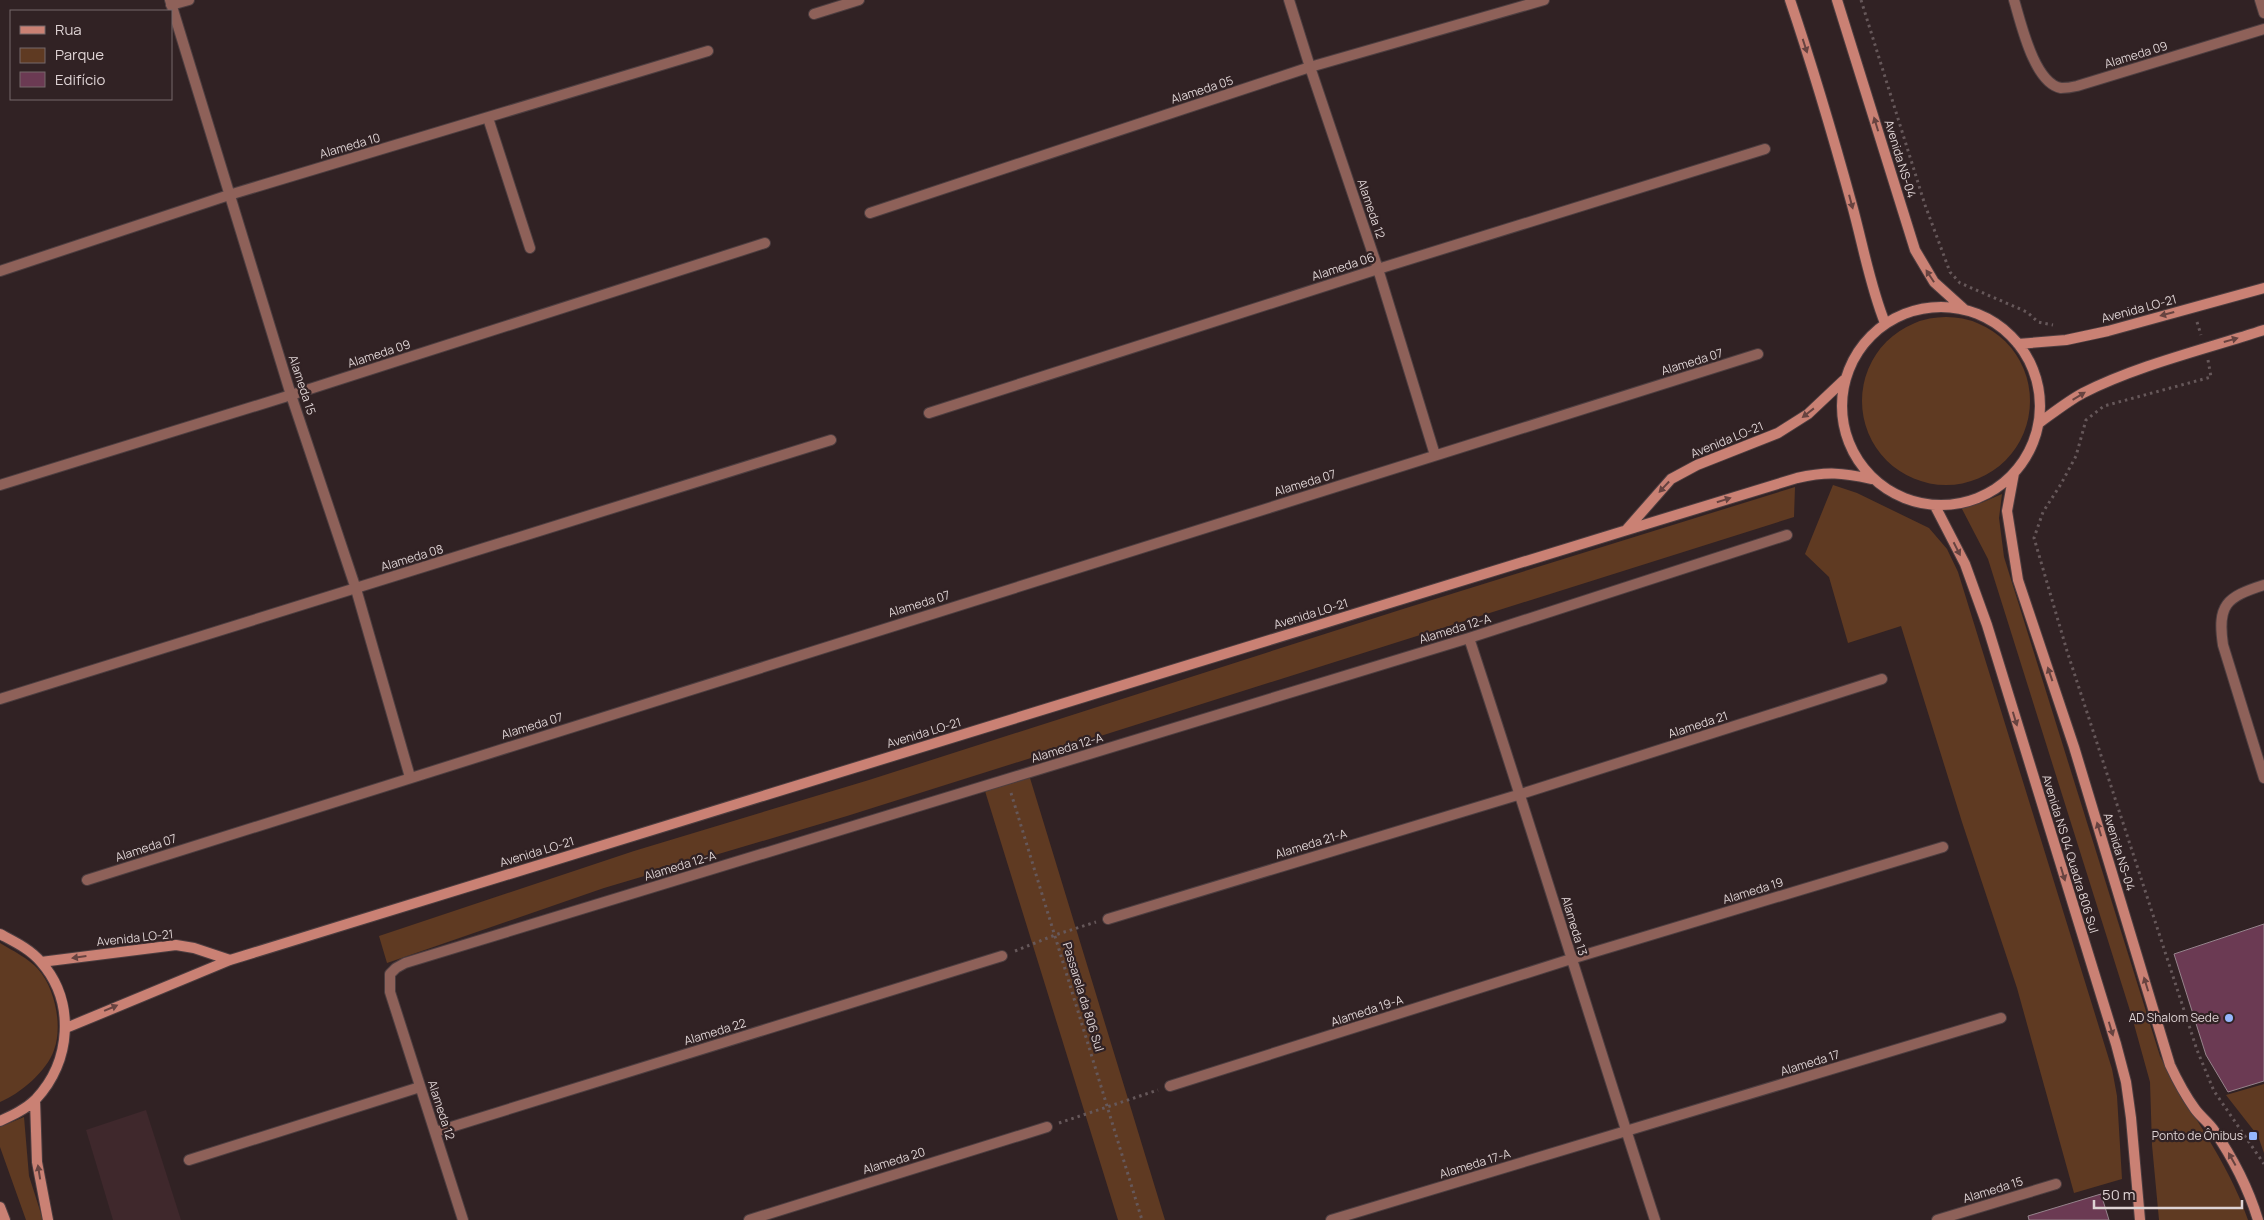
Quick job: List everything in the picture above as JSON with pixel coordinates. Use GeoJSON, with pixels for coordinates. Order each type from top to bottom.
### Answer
{"type":"FeatureCollection","features":[{"type":"Feature","properties":{"kind":"street"},"geometry":{"type":"LineString","coordinates":[[170,3],[189,0]]}},
{"type":"Feature","properties":{"kind":"street"},"geometry":{"type":"LineString","coordinates":[[814,14],[859,0]]}},
{"type":"Feature","properties":{"kind":"street","name":"Alameda 12"},"geometry":{"type":"LineString","coordinates":[[1289,0],[1310,68],[1378,268],[1435,455]]}},
{"type":"Feature","properties":{"kind":"street","name":"Alameda 05"},"geometry":{"type":"LineString","coordinates":[[870,213],[1310,68],[1544,0]]}},
{"type":"Feature","properties":{"kind":"street"},"geometry":{"type":"LineString","coordinates":[[1790,0],[1826,108],[1868,261],[1874,296],[1885,323]]}},
{"type":"Feature","properties":{"kind":"street","name":"Avenida NS-04"},"geometry":{"type":"LineString","coordinates":[[1837,0],[1915,250],[1934,282],[1965,310]]}},
{"type":"Feature","properties":{"kind":"street","name":"Alameda 09"},"geometry":{"type":"LineString","coordinates":[[2014,0],[2039,70],[2049,82],[2062,88],[2077,86],[2264,29]]}},
{"type":"Feature","properties":{"kind":"street"},"geometry":{"type":"LineString","coordinates":[[2260,0],[2264,13]]}},
{"type":"Feature","properties":{"kind":"street","name":"Alameda 15"},"geometry":{"type":"LineString","coordinates":[[170,3],[291,395],[356,589],[410,777]]}},
{"type":"Feature","properties":{"kind":"street","name":"Alameda 10"},"geometry":{"type":"LineString","coordinates":[[0,271],[229,195],[708,51]]}},
{"type":"Feature","properties":{"kind":"street"},"geometry":{"type":"LineString","coordinates":[[488,118],[530,248]]}},
{"type":"Feature","properties":{"kind":"street","name":"Alameda 06"},"geometry":{"type":"LineString","coordinates":[[929,413],[1378,268],[1765,149]]}},
{"type":"Feature","properties":{"kind":"street","name":"Alameda 09"},"geometry":{"type":"LineString","coordinates":[[0,485],[291,395],[765,243]]}},
{"type":"Feature","properties":{"kind":"street","name":"Avenida LO-21"},"geometry":{"type":"LineString","coordinates":[[2018,344],[2066,340],[2264,288]]}},
{"type":"Feature","properties":{"kind":"street"},"geometry":{"type":"LineString","coordinates":[[1924,308],[1965,310],[1994,322],[2018,344],[2032,368],[2040,395],[2039,423],[2030,450],[2014,473],[1991,492],[1964,503],[1935,506],[1901,498],[1872,479],[1851,451],[1841,416],[1844,380],[1859,348],[1885,323],[1924,308]]}},
{"type":"Feature","properties":{"kind":"street"},"geometry":{"type":"LineString","coordinates":[[2039,423],[2082,394],[2205,347],[2264,330]]}},
{"type":"Feature","properties":{"kind":"street","name":"Alameda 07"},"geometry":{"type":"LineString","coordinates":[[87,880],[1758,354]]}},
{"type":"Feature","properties":{"kind":"street","name":"Avenida LO-21"},"geometry":{"type":"LineString","coordinates":[[1627,530],[1671,479],[1698,464],[1778,433],[1808,414],[1844,380]]}},
{"type":"Feature","properties":{"kind":"street","name":"Alameda 08"},"geometry":{"type":"LineString","coordinates":[[0,699],[832,440]]}},
{"type":"Feature","properties":{"kind":"street","name":"Avenida LO-21"},"geometry":{"type":"LineString","coordinates":[[66,1028],[230,960],[1797,478],[1821,473],[1838,473],[1872,479]]}},
{"type":"Feature","properties":{"kind":"street","name":"Avenida NS-04"},"geometry":{"type":"LineString","coordinates":[[2014,473],[2007,511],[2018,580],[2074,747],[2170,1065],[2182,1089],[2196,1110],[2212,1127],[2232,1159],[2250,1197],[2258,1220]]}},
{"type":"Feature","properties":{"kind":"street","name":"Avenida NS 04 Quadra 806 Sul"},"geometry":{"type":"LineString","coordinates":[[1935,506],[1965,564],[1987,625],[2116,1044],[2126,1082],[2131,1118],[2140,1220]]}},
{"type":"Feature","properties":{"kind":"street","name":"Alameda 12-A"},"geometry":{"type":"LineString","coordinates":[[396,1008],[388,982],[390,974],[405,963],[1469,638],[1787,535]]}},
{"type":"Feature","properties":{"kind":"street"},"geometry":{"type":"LineString","coordinates":[[2264,585],[2242,592],[2227,604],[2221,616],[2223,646],[2264,778]]}},
{"type":"Feature","properties":{"kind":"street","name":"Alameda 13"},"geometry":{"type":"LineString","coordinates":[[1469,638],[1521,794],[1571,959],[1655,1220]]}},
{"type":"Feature","properties":{"kind":"street","name":"Alameda 21"},"geometry":{"type":"LineString","coordinates":[[1521,794],[1882,679]]}},
{"type":"Feature","properties":{"kind":"street","name":"Alameda 21-A"},"geometry":{"type":"LineString","coordinates":[[1108,918],[1521,794]]}},
{"type":"Feature","properties":{"kind":"street","name":"Alameda 19"},"geometry":{"type":"LineString","coordinates":[[1571,959],[1944,847]]}},
{"type":"Feature","properties":{"kind":"street"},"geometry":{"type":"LineString","coordinates":[[0,934],[23,946],[41,962],[55,982],[63,1004],[66,1028],[62,1054],[52,1078],[35,1100],[18,1113],[0,1121]]}},
{"type":"Feature","properties":{"kind":"street","name":"Avenida LO-21"},"geometry":{"type":"LineString","coordinates":[[41,962],[176,945],[194,948],[230,960]]}},
{"type":"Feature","properties":{"kind":"street","name":"Alameda 22"},"geometry":{"type":"LineString","coordinates":[[435,1132],[1002,956]]}},
{"type":"Feature","properties":{"kind":"street","name":"Alameda 19-A"},"geometry":{"type":"LineString","coordinates":[[1170,1086],[1571,959]]}},
{"type":"Feature","properties":{"kind":"street","name":"Alameda 12"},"geometry":{"type":"LineString","coordinates":[[396,1008],[463,1220]]}},
{"type":"Feature","properties":{"kind":"street","name":"Alameda 17"},"geometry":{"type":"LineString","coordinates":[[1626,1132],[2001,1018]]}},
{"type":"Feature","properties":{"kind":"street"},"geometry":{"type":"LineString","coordinates":[[190,1160],[420,1086]]}},
{"type":"Feature","properties":{"kind":"street"},"geometry":{"type":"LineString","coordinates":[[35,1100],[37,1162],[48,1220]]}},
{"type":"Feature","properties":{"kind":"street","name":"Alameda 20"},"geometry":{"type":"LineString","coordinates":[[749,1220],[1047,1127]]}},
{"type":"Feature","properties":{"kind":"street","name":"Alameda 17-A"},"geometry":{"type":"LineString","coordinates":[[1331,1220],[1626,1132]]}},
{"type":"Feature","properties":{"kind":"street","name":"Alameda 15"},"geometry":{"type":"LineString","coordinates":[[1937,1220],[2056,1184]]}},
{"type":"Feature","properties":{"kind":"street"},"geometry":{"type":"LineString","coordinates":[[0,1207],[5,1220]]}},
{"type":"Feature","properties":{"kind":"path"},"geometry":{"type":"LineString","coordinates":[[1861,0],[1925,205],[1950,272],[1960,283],[2027,312],[2038,322],[2061,326]]}},
{"type":"Feature","properties":{"kind":"path"},"geometry":{"type":"LineString","coordinates":[[2193,308],[2205,347],[2211,376],[2104,406],[2086,420],[2076,456],[2043,512],[2034,538],[2067,651],[2197,1050],[2214,1092],[2264,1164]]}},
{"type":"Feature","properties":{"kind":"path","name":"Passarela da 806 Sul"},"geometry":{"type":"LineString","coordinates":[[1007,780],[1142,1220]]}},
{"type":"Feature","properties":{"kind":"path"},"geometry":{"type":"LineString","coordinates":[[1002,956],[1054,935],[1108,918]]}},
{"type":"Feature","properties":{"kind":"path"},"geometry":{"type":"LineString","coordinates":[[1047,1127],[1170,1086]]}},
{"type":"Feature","properties":{"kind":"shaded area"},"geometry":{"type":"Polygon","coordinates":[[[146,1110],[181,1220],[113,1220],[86,1130],[146,1110]]]}},
{"type":"Feature","properties":{"kind":"green space"},"geometry":{"type":"Polygon","coordinates":[[[1938,317],[1954,317],[1986,327],[2011,348],[2024,369],[2030,401],[2024,433],[2016,448],[1999,466],[1978,479],[1954,485],[1938,485],[1914,479],[1899,471],[1876,448],[1868,433],[1862,409],[1862,393],[1868,369],[1876,354],[1899,331],[1914,323],[1938,317]]]}},
{"type":"Feature","properties":{"kind":"green space"},"geometry":{"type":"Polygon","coordinates":[[[1833,485],[1857,493],[1929,528],[1947,549],[1958,572],[2112,1069],[2117,1096],[2122,1179],[2074,1193],[2017,988],[1962,822],[1901,626],[1848,643],[1829,577],[1805,554],[1833,485]]]}},
{"type":"Feature","properties":{"kind":"green space"},"geometry":{"type":"Polygon","coordinates":[[[1795,487],[1794,517],[847,816],[604,888],[387,963],[379,936],[634,851],[869,780],[1403,609],[1795,487]]]}},
{"type":"Feature","properties":{"kind":"green space"},"geometry":{"type":"Polygon","coordinates":[[[2002,494],[1999,518],[2004,557],[2160,1056],[2230,1177],[2248,1220],[2159,1220],[2152,1145],[2150,1082],[2132,1017],[1988,559],[1961,507],[1981,503],[2002,494]]]}},
{"type":"Feature","properties":{"kind":"green space"},"geometry":{"type":"Polygon","coordinates":[[[1030,778],[1165,1220],[1118,1220],[985,791],[1030,778]]]}},
{"type":"Feature","properties":{"kind":"green space"},"geometry":{"type":"Polygon","coordinates":[[[0,943],[30,961],[44,977],[56,1008],[58,1030],[54,1050],[39,1074],[24,1088],[0,1102],[0,943]]]}},
{"type":"Feature","properties":{"kind":"green space"},"geometry":{"type":"Polygon","coordinates":[[[2264,1084],[2264,1153],[2258,1136],[2226,1095],[2264,1084]]]}},
{"type":"Feature","properties":{"kind":"green space"},"geometry":{"type":"Polygon","coordinates":[[[24,1117],[29,1176],[43,1220],[26,1220],[0,1147],[0,1127],[24,1117]]]}},
{"type":"Feature","properties":{"kind":"building","name":"AD Shalom Sede"},"geometry":{"type":"Polygon","coordinates":[[[2264,924],[2264,1081],[2228,1092],[2206,1055],[2174,954],[2264,924]]]}},
{"type":"Feature","properties":{"kind":"building"},"geometry":{"type":"Polygon","coordinates":[[[2101,1194],[2109,1220],[2029,1220],[2028,1216],[2101,1194]]]}},
{"type":"Feature","properties":{"kind":"place","name":"AD Shalom Sede"},"geometry":{"type":"Point","coordinates":[2229,1018]}},
{"type":"Feature","properties":{"kind":"place","name":"Ponto de Ônibus"},"geometry":{"type":"Point","coordinates":[2253,1136]}}]}
